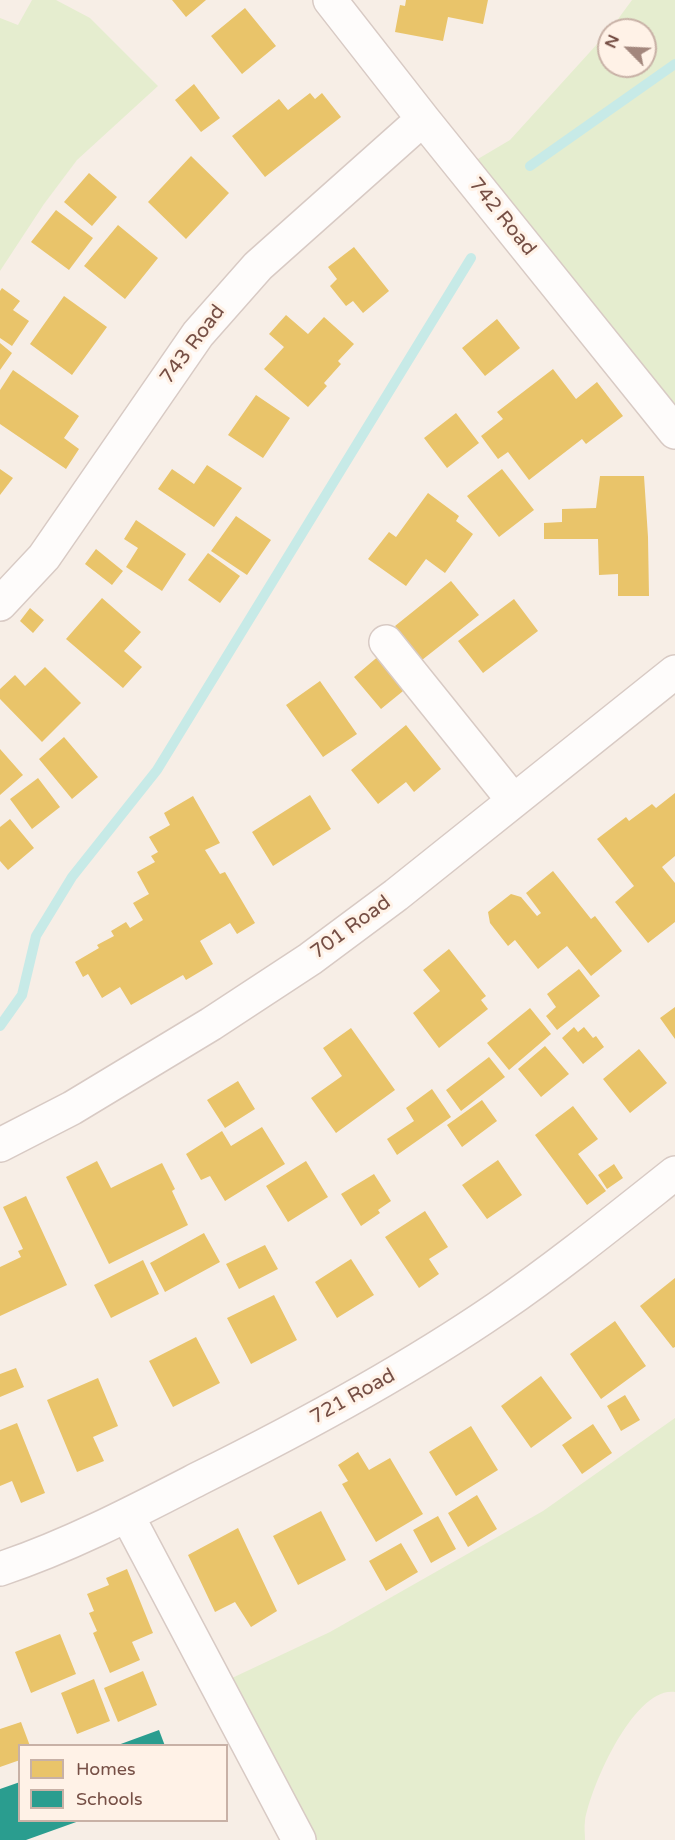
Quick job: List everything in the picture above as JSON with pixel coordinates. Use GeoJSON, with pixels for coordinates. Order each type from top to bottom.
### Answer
{"type":"FeatureCollection","features":[{"type":"Feature","properties":{"kind":"street","name":"742 Road"},"geometry":{"type":"LineString","coordinates":[[330,0],[675,432]]}},
{"type":"Feature","properties":{"kind":"street","name":"743 Road"},"geometry":{"type":"LineString","coordinates":[[0,604],[44,557],[198,334],[258,266],[423,119]]}},
{"type":"Feature","properties":{"kind":"street"},"geometry":{"type":"LineString","coordinates":[[386,642],[513,800]]}},
{"type":"Feature","properties":{"kind":"street","name":"701 Road"},"geometry":{"type":"LineString","coordinates":[[0,1145],[72,1108],[201,1030],[310,959],[396,895],[675,672]]}},
{"type":"Feature","properties":{"kind":"street","name":"721 Road"},"geometry":{"type":"LineString","coordinates":[[0,1569],[128,1517],[261,1448],[411,1364],[498,1308],[561,1263],[675,1173]]}},
{"type":"Feature","properties":{"kind":"street"},"geometry":{"type":"LineString","coordinates":[[128,1517],[299,1840]]}},
{"type":"Feature","properties":{"kind":"green space"},"geometry":{"type":"Polygon","coordinates":[[[32,0],[56,0],[90,18],[158,86],[77,160],[44,204],[0,271],[0,18],[18,25],[32,0]]]}},
{"type":"Feature","properties":{"kind":"green space"},"geometry":{"type":"Polygon","coordinates":[[[632,0],[675,0],[675,434],[461,169],[510,140],[597,44],[597,78],[657,78],[657,18],[619,18],[632,0]]]}},
{"type":"Feature","properties":{"kind":"green space"},"geometry":{"type":"Polygon","coordinates":[[[675,1418],[675,1692],[660,1694],[644,1705],[616,1742],[595,1786],[585,1823],[585,1840],[297,1840],[215,1686],[330,1632],[543,1511],[675,1418]]]}},
{"type":"Feature","properties":{"kind":"building: Homes"},"geometry":{"type":"Polygon","coordinates":[[[172,0],[206,0],[186,17],[172,0]]]}},
{"type":"Feature","properties":{"kind":"building: Homes"},"geometry":{"type":"Polygon","coordinates":[[[406,0],[488,0],[483,24],[448,17],[443,41],[395,32],[400,5],[405,6],[406,0]]]}},
{"type":"Feature","properties":{"kind":"building: Homes"},"geometry":{"type":"Polygon","coordinates":[[[245,8],[276,46],[242,74],[211,36],[245,8]]]}},
{"type":"Feature","properties":{"kind":"building: Homes"},"geometry":{"type":"Polygon","coordinates":[[[194,84],[220,118],[201,132],[175,100],[194,84]]]}},
{"type":"Feature","properties":{"kind":"building: Homes"},"geometry":{"type":"Polygon","coordinates":[[[310,93],[315,99],[322,93],[341,117],[265,177],[232,136],[279,99],[288,110],[310,93]]]}},
{"type":"Feature","properties":{"kind":"building: Homes"},"geometry":{"type":"Polygon","coordinates":[[[191,156],[229,193],[186,239],[148,202],[191,156]]]}},
{"type":"Feature","properties":{"kind":"building: Homes"},"geometry":{"type":"Polygon","coordinates":[[[89,173],[117,197],[92,226],[64,202],[89,173]]]}},
{"type":"Feature","properties":{"kind":"building: Homes"},"geometry":{"type":"Polygon","coordinates":[[[56,210],[93,238],[69,270],[31,242],[56,210]]]}},
{"type":"Feature","properties":{"kind":"building: Homes"},"geometry":{"type":"Polygon","coordinates":[[[118,225],[158,258],[125,299],[84,266],[118,225]]]}},
{"type":"Feature","properties":{"kind":"building: Homes"},"geometry":{"type":"Polygon","coordinates":[[[354,247],[389,291],[363,313],[353,301],[346,306],[330,286],[337,279],[328,267],[354,247]]]}},
{"type":"Feature","properties":{"kind":"building: Homes"},"geometry":{"type":"Polygon","coordinates":[[[2,288],[20,301],[13,310],[29,321],[12,346],[0,338],[0,291],[2,288]]]}},
{"type":"Feature","properties":{"kind":"building: Homes"},"geometry":{"type":"Polygon","coordinates":[[[64,296],[107,327],[72,375],[30,344],[64,296]]]}},
{"type":"Feature","properties":{"kind":"building: Homes"},"geometry":{"type":"Polygon","coordinates":[[[286,315],[308,334],[324,317],[354,344],[338,361],[341,364],[324,383],[327,386],[308,407],[264,369],[284,347],[269,334],[286,315]]]}},
{"type":"Feature","properties":{"kind":"building: Homes"},"geometry":{"type":"Polygon","coordinates":[[[497,319],[520,348],[485,376],[462,348],[497,319]]]}},
{"type":"Feature","properties":{"kind":"building: Homes"},"geometry":{"type":"Polygon","coordinates":[[[0,343],[12,353],[0,370],[0,343]]]}},
{"type":"Feature","properties":{"kind":"building: Homes"},"geometry":{"type":"Polygon","coordinates":[[[553,369],[576,399],[597,382],[623,416],[586,444],[582,439],[529,480],[508,452],[498,459],[481,436],[503,419],[497,412],[553,369]]]}},
{"type":"Feature","properties":{"kind":"building: Homes"},"geometry":{"type":"Polygon","coordinates":[[[13,370],[79,416],[64,438],[79,449],[66,469],[0,424],[0,390],[13,370]]]}},
{"type":"Feature","properties":{"kind":"building: Homes"},"geometry":{"type":"Polygon","coordinates":[[[256,395],[290,418],[263,458],[228,435],[256,395]]]}},
{"type":"Feature","properties":{"kind":"building: Homes"},"geometry":{"type":"Polygon","coordinates":[[[456,413],[479,443],[447,468],[424,438],[456,413]]]}},
{"type":"Feature","properties":{"kind":"building: Homes"},"geometry":{"type":"Polygon","coordinates":[[[207,465],[242,488],[214,527],[158,489],[172,469],[194,484],[207,465]]]}},
{"type":"Feature","properties":{"kind":"building: Homes"},"geometry":{"type":"Polygon","coordinates":[[[0,469],[13,478],[0,495],[0,469]]]}},
{"type":"Feature","properties":{"kind":"building: Homes"},"geometry":{"type":"Polygon","coordinates":[[[502,469],[534,510],[499,537],[467,496],[502,469]]]}},
{"type":"Feature","properties":{"kind":"building: Homes"},"geometry":{"type":"Polygon","coordinates":[[[600,476],[644,476],[649,596],[618,596],[618,574],[599,575],[598,539],[544,539],[544,523],[562,522],[562,509],[596,508],[600,476]]]}},
{"type":"Feature","properties":{"kind":"building: Homes"},"geometry":{"type":"Polygon","coordinates":[[[428,493],[459,516],[456,521],[473,534],[445,573],[426,559],[406,586],[368,559],[389,532],[396,537],[428,493]]]}},
{"type":"Feature","properties":{"kind":"building: Homes"},"geometry":{"type":"Polygon","coordinates":[[[236,516],[271,540],[247,575],[211,551],[236,516]]]}},
{"type":"Feature","properties":{"kind":"building: Homes"},"geometry":{"type":"Polygon","coordinates":[[[136,520],[186,554],[162,591],[126,567],[138,548],[124,539],[136,520]]]}},
{"type":"Feature","properties":{"kind":"building: Homes"},"geometry":{"type":"Polygon","coordinates":[[[96,549],[123,571],[112,585],[85,564],[96,549]]]}},
{"type":"Feature","properties":{"kind":"building: Homes"},"geometry":{"type":"Polygon","coordinates":[[[208,553],[240,576],[220,603],[188,580],[208,553]]]}},
{"type":"Feature","properties":{"kind":"building: Homes"},"geometry":{"type":"Polygon","coordinates":[[[451,581],[479,615],[422,660],[395,626],[451,581]]]}},
{"type":"Feature","properties":{"kind":"building: Homes"},"geometry":{"type":"Polygon","coordinates":[[[102,598],[141,632],[124,651],[142,667],[123,688],[66,639],[102,598]]]}},
{"type":"Feature","properties":{"kind":"building: Homes"},"geometry":{"type":"Polygon","coordinates":[[[514,599],[538,631],[483,673],[458,641],[514,599]]]}},
{"type":"Feature","properties":{"kind":"building: Homes"},"geometry":{"type":"Polygon","coordinates":[[[30,608],[44,620],[33,633],[20,621],[30,608]]]}},
{"type":"Feature","properties":{"kind":"building: Homes"},"geometry":{"type":"Polygon","coordinates":[[[381,654],[408,687],[381,709],[354,677],[381,654]]]}},
{"type":"Feature","properties":{"kind":"building: Homes"},"geometry":{"type":"Polygon","coordinates":[[[45,667],[81,703],[42,742],[0,699],[0,689],[15,675],[25,686],[45,667]]]}},
{"type":"Feature","properties":{"kind":"building: Homes"},"geometry":{"type":"Polygon","coordinates":[[[320,681],[357,734],[323,757],[286,705],[320,681]]]}},
{"type":"Feature","properties":{"kind":"building: Homes"},"geometry":{"type":"Polygon","coordinates":[[[406,725],[441,769],[414,792],[406,782],[378,804],[351,770],[406,725]]]}},
{"type":"Feature","properties":{"kind":"building: Homes"},"geometry":{"type":"Polygon","coordinates":[[[64,737],[98,777],[72,799],[39,759],[64,737]]]}},
{"type":"Feature","properties":{"kind":"building: Homes"},"geometry":{"type":"Polygon","coordinates":[[[0,749],[23,775],[0,795],[0,749]]]}},
{"type":"Feature","properties":{"kind":"building: Homes"},"geometry":{"type":"Polygon","coordinates":[[[38,778],[60,807],[32,829],[10,799],[38,778]]]}},
{"type":"Feature","properties":{"kind":"building: Homes"},"geometry":{"type":"Polygon","coordinates":[[[675,793],[675,856],[662,867],[675,883],[675,922],[648,943],[615,902],[634,886],[597,839],[626,817],[629,821],[652,804],[656,808],[675,793]]]}},
{"type":"Feature","properties":{"kind":"building: Homes"},"geometry":{"type":"Polygon","coordinates":[[[310,795],[331,829],[273,866],[252,832],[310,795]]]}},
{"type":"Feature","properties":{"kind":"building: Homes"},"geometry":{"type":"Polygon","coordinates":[[[193,796],[220,843],[205,850],[220,874],[225,872],[255,923],[237,934],[230,923],[200,941],[213,964],[186,980],[183,975],[131,1005],[120,987],[102,998],[88,974],[83,977],[75,962],[99,948],[97,945],[114,936],[111,931],[126,922],[130,928],[143,920],[133,903],[149,894],[137,872],[155,862],[151,856],[158,852],[149,837],[170,825],[164,813],[193,796]]]}},
{"type":"Feature","properties":{"kind":"building: Homes"},"geometry":{"type":"Polygon","coordinates":[[[10,819],[34,848],[8,870],[0,861],[0,827],[10,819]]]}},
{"type":"Feature","properties":{"kind":"building: Homes"},"geometry":{"type":"Polygon","coordinates":[[[553,871],[591,919],[595,916],[622,951],[591,976],[567,946],[538,969],[515,940],[508,946],[490,923],[488,912],[511,894],[521,897],[537,916],[541,913],[526,893],[553,871]]]}},
{"type":"Feature","properties":{"kind":"building: Homes"},"geometry":{"type":"Polygon","coordinates":[[[449,949],[486,996],[481,1000],[488,1009],[439,1048],[413,1013],[440,991],[423,970],[449,949]]]}},
{"type":"Feature","properties":{"kind":"building: Homes"},"geometry":{"type":"Polygon","coordinates":[[[579,969],[600,996],[557,1030],[546,1016],[556,1007],[547,994],[579,969]]]}},
{"type":"Feature","properties":{"kind":"building: Homes"},"geometry":{"type":"Polygon","coordinates":[[[675,1007],[675,1039],[660,1018],[675,1007]]]}},
{"type":"Feature","properties":{"kind":"building: Homes"},"geometry":{"type":"Polygon","coordinates":[[[530,1008],[551,1034],[509,1070],[487,1043],[530,1008]]]}},
{"type":"Feature","properties":{"kind":"building: Homes"},"geometry":{"type":"Polygon","coordinates":[[[574,1027],[578,1032],[584,1027],[593,1038],[596,1036],[604,1047],[583,1064],[562,1038],[574,1027]]]}},
{"type":"Feature","properties":{"kind":"building: Homes"},"geometry":{"type":"Polygon","coordinates":[[[351,1028],[395,1090],[336,1133],[311,1098],[342,1076],[323,1048],[351,1028]]]}},
{"type":"Feature","properties":{"kind":"building: Homes"},"geometry":{"type":"Polygon","coordinates":[[[545,1046],[569,1074],[541,1097],[518,1069],[545,1046]]]}},
{"type":"Feature","properties":{"kind":"building: Homes"},"geometry":{"type":"Polygon","coordinates":[[[639,1049],[667,1083],[630,1113],[603,1079],[639,1049]]]}},
{"type":"Feature","properties":{"kind":"building: Homes"},"geometry":{"type":"Polygon","coordinates":[[[489,1057],[505,1077],[461,1111],[446,1090],[489,1057]]]}},
{"type":"Feature","properties":{"kind":"building: Homes"},"geometry":{"type":"Polygon","coordinates":[[[238,1081],[255,1109],[225,1128],[207,1100],[238,1081]]]}},
{"type":"Feature","properties":{"kind":"building: Homes"},"geometry":{"type":"Polygon","coordinates":[[[432,1089],[451,1117],[397,1155],[387,1139],[414,1121],[406,1108],[432,1089]]]}},
{"type":"Feature","properties":{"kind":"building: Homes"},"geometry":{"type":"Polygon","coordinates":[[[482,1100],[497,1121],[462,1147],[447,1125],[482,1100]]]}},
{"type":"Feature","properties":{"kind":"building: Homes"},"geometry":{"type":"Polygon","coordinates":[[[573,1106],[598,1139],[578,1154],[606,1191],[587,1205],[535,1135],[573,1106]]]}},
{"type":"Feature","properties":{"kind":"building: Homes"},"geometry":{"type":"Polygon","coordinates":[[[262,1127],[285,1164],[225,1201],[210,1176],[201,1180],[186,1154],[222,1131],[231,1146],[262,1127]]]}},
{"type":"Feature","properties":{"kind":"building: Homes"},"geometry":{"type":"Polygon","coordinates":[[[498,1160],[522,1195],[487,1219],[462,1185],[498,1160]]]}},
{"type":"Feature","properties":{"kind":"building: Homes"},"geometry":{"type":"Polygon","coordinates":[[[97,1161],[111,1188],[162,1163],[175,1189],[172,1191],[188,1225],[109,1264],[66,1177],[97,1161]]]}},
{"type":"Feature","properties":{"kind":"building: Homes"},"geometry":{"type":"Polygon","coordinates":[[[306,1161],[328,1197],[288,1222],[266,1186],[306,1161]]]}},
{"type":"Feature","properties":{"kind":"building: Homes"},"geometry":{"type":"Polygon","coordinates":[[[614,1164],[623,1178],[607,1189],[598,1175],[614,1164]]]}},
{"type":"Feature","properties":{"kind":"building: Homes"},"geometry":{"type":"Polygon","coordinates":[[[374,1174],[391,1201],[378,1210],[380,1213],[361,1226],[341,1194],[374,1174]]]}},
{"type":"Feature","properties":{"kind":"building: Homes"},"geometry":{"type":"Polygon","coordinates":[[[26,1196],[67,1285],[0,1316],[0,1267],[21,1257],[18,1251],[23,1249],[3,1207],[26,1196]]]}},
{"type":"Feature","properties":{"kind":"building: Homes"},"geometry":{"type":"Polygon","coordinates":[[[425,1211],[448,1247],[429,1259],[439,1274],[419,1288],[385,1237],[425,1211]]]}},
{"type":"Feature","properties":{"kind":"building: Homes"},"geometry":{"type":"Polygon","coordinates":[[[204,1233],[220,1262],[165,1292],[150,1263],[204,1233]]]}},
{"type":"Feature","properties":{"kind":"building: Homes"},"geometry":{"type":"Polygon","coordinates":[[[265,1245],[278,1269],[239,1289],[226,1264],[265,1245]]]}},
{"type":"Feature","properties":{"kind":"building: Homes"},"geometry":{"type":"Polygon","coordinates":[[[351,1259],[374,1295],[337,1318],[315,1282],[351,1259]]]}},
{"type":"Feature","properties":{"kind":"building: Homes"},"geometry":{"type":"Polygon","coordinates":[[[143,1260],[159,1294],[111,1318],[94,1285],[143,1260]]]}},
{"type":"Feature","properties":{"kind":"building: Homes"},"geometry":{"type":"Polygon","coordinates":[[[675,1278],[675,1347],[673,1348],[640,1306],[675,1278]]]}},
{"type":"Feature","properties":{"kind":"building: Homes"},"geometry":{"type":"Polygon","coordinates":[[[274,1295],[297,1340],[251,1364],[227,1318],[274,1295]]]}},
{"type":"Feature","properties":{"kind":"building: Homes"},"geometry":{"type":"Polygon","coordinates":[[[615,1321],[646,1366],[601,1399],[570,1354],[615,1321]]]}},
{"type":"Feature","properties":{"kind":"building: Homes"},"geometry":{"type":"Polygon","coordinates":[[[196,1337],[220,1383],[173,1407],[149,1361],[196,1337]]]}},
{"type":"Feature","properties":{"kind":"building: Homes"},"geometry":{"type":"Polygon","coordinates":[[[16,1368],[24,1387],[0,1397],[0,1374],[16,1368]]]}},
{"type":"Feature","properties":{"kind":"building: Homes"},"geometry":{"type":"Polygon","coordinates":[[[541,1376],[572,1418],[531,1448],[501,1406],[541,1376]]]}},
{"type":"Feature","properties":{"kind":"building: Homes"},"geometry":{"type":"Polygon","coordinates":[[[98,1378],[118,1426],[93,1437],[104,1461],[77,1472],[47,1400],[98,1378]]]}},
{"type":"Feature","properties":{"kind":"building: Homes"},"geometry":{"type":"Polygon","coordinates":[[[625,1395],[640,1420],[621,1431],[607,1406],[625,1395]]]}},
{"type":"Feature","properties":{"kind":"building: Homes"},"geometry":{"type":"Polygon","coordinates":[[[17,1423],[45,1493],[21,1503],[12,1481],[0,1486],[0,1430],[17,1423]]]}},
{"type":"Feature","properties":{"kind":"building: Homes"},"geometry":{"type":"Polygon","coordinates":[[[593,1424],[612,1453],[582,1474],[562,1445],[593,1424]]]}},
{"type":"Feature","properties":{"kind":"building: Homes"},"geometry":{"type":"Polygon","coordinates":[[[471,1426],[498,1470],[456,1496],[429,1452],[471,1426]]]}},
{"type":"Feature","properties":{"kind":"building: Homes"},"geometry":{"type":"Polygon","coordinates":[[[358,1452],[369,1470],[390,1458],[423,1514],[376,1542],[342,1484],[348,1481],[338,1465],[358,1452]]]}},
{"type":"Feature","properties":{"kind":"building: Homes"},"geometry":{"type":"Polygon","coordinates":[[[477,1495],[497,1529],[468,1547],[448,1513],[477,1495]]]}},
{"type":"Feature","properties":{"kind":"building: Homes"},"geometry":{"type":"Polygon","coordinates":[[[321,1511],[346,1560],[298,1585],[273,1536],[321,1511]]]}},
{"type":"Feature","properties":{"kind":"building: Homes"},"geometry":{"type":"Polygon","coordinates":[[[438,1516],[456,1549],[431,1563],[413,1530],[438,1516]]]}},
{"type":"Feature","properties":{"kind":"building: Homes"},"geometry":{"type":"Polygon","coordinates":[[[238,1528],[277,1611],[251,1627],[235,1602],[215,1612],[188,1555],[238,1528]]]}},
{"type":"Feature","properties":{"kind":"building: Homes"},"geometry":{"type":"Polygon","coordinates":[[[401,1543],[418,1572],[386,1591],[369,1561],[401,1543]]]}},
{"type":"Feature","properties":{"kind":"building: Homes"},"geometry":{"type":"Polygon","coordinates":[[[127,1569],[153,1633],[132,1642],[140,1660],[110,1673],[93,1633],[97,1631],[89,1613],[94,1611],[87,1594],[109,1585],[106,1578],[127,1569]]]}},
{"type":"Feature","properties":{"kind":"building: Homes"},"geometry":{"type":"Polygon","coordinates":[[[60,1634],[76,1674],[31,1693],[15,1652],[60,1634]]]}},
{"type":"Feature","properties":{"kind":"building: Homes"},"geometry":{"type":"Polygon","coordinates":[[[143,1671],[157,1705],[118,1722],[104,1688],[143,1671]]]}},
{"type":"Feature","properties":{"kind":"building: Homes"},"geometry":{"type":"Polygon","coordinates":[[[94,1679],[110,1721],[77,1734],[61,1693],[94,1679]]]}},
{"type":"Feature","properties":{"kind":"building: Homes"},"geometry":{"type":"Polygon","coordinates":[[[21,1722],[29,1744],[18,1744],[18,1761],[0,1767],[0,1729],[21,1722]]]}},
{"type":"Feature","properties":{"kind":"building: Schools"},"geometry":{"type":"Polygon","coordinates":[[[159,1730],[164,1744],[121,1744],[159,1730]]]}},
{"type":"Feature","properties":{"kind":"building: Schools"},"geometry":{"type":"Polygon","coordinates":[[[18,1783],[18,1822],[76,1822],[26,1840],[0,1840],[0,1789],[18,1783]]]}},
{"type":"Feature","properties":{"kind":"waterway"},"geometry":{"type":"LineString","coordinates":[[530,166],[675,64]]}},
{"type":"Feature","properties":{"kind":"waterway"},"geometry":{"type":"LineString","coordinates":[[0,1026],[22,995],[36,936],[72,877],[157,770],[471,258]]}}]}
